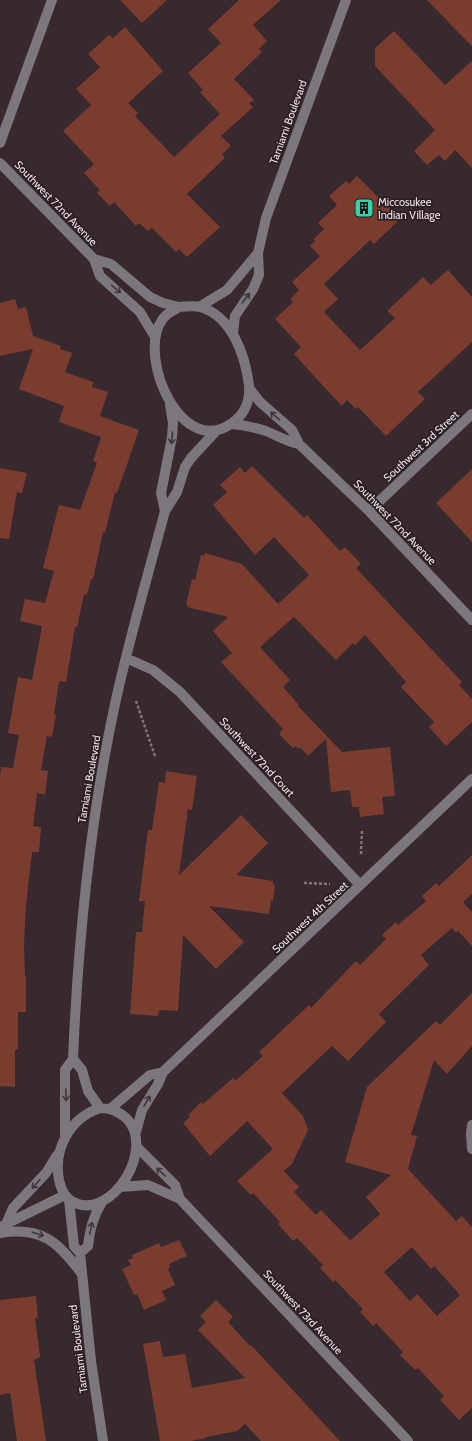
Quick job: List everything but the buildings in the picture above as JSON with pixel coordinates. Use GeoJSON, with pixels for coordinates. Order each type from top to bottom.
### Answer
{"type":"FeatureCollection","features":[{"type":"Feature","properties":{"kind":"street"},"geometry":{"type":"LineString","coordinates":[[0,143],[52,0]]}},
{"type":"Feature","properties":{"kind":"street","name":"Tamiami Boulevard"},"geometry":{"type":"LineString","coordinates":[[233,334],[235,316],[253,289],[260,275],[258,253],[266,218],[346,0]]}},
{"type":"Feature","properties":{"kind":"street","name":"Southwest 72nd Avenue"},"geometry":{"type":"LineString","coordinates":[[0,163],[94,259],[100,276],[140,312],[155,337]]}},
{"type":"Feature","properties":{"kind":"street","name":"Tamiami Boulevard"},"geometry":{"type":"LineString","coordinates":[[199,307],[227,290],[258,253]]}},
{"type":"Feature","properties":{"kind":"street","name":"Southwest 72nd Avenue"},"geometry":{"type":"LineString","coordinates":[[94,259],[111,264],[150,297],[163,303],[179,307]]}},
{"type":"Feature","properties":{"kind":"street"},"geometry":{"type":"LineString","coordinates":[[179,307],[199,307],[214,313],[233,334],[241,353],[249,388],[247,407],[231,424],[217,430],[200,429],[188,423],[179,415],[169,400],[158,371],[155,355],[155,337],[162,319],[167,314],[179,307]]}},
{"type":"Feature","properties":{"kind":"street","name":"Southwest 72nd Avenue"},"geometry":{"type":"LineString","coordinates":[[249,388],[260,402],[292,430],[299,444],[369,511],[472,620]]}},
{"type":"Feature","properties":{"kind":"street","name":"Tamiami Boulevard"},"geometry":{"type":"LineString","coordinates":[[165,511],[161,493],[172,437],[173,423],[169,400]]}},
{"type":"Feature","properties":{"kind":"street","name":"Southwest 3rd Street"},"geometry":{"type":"LineString","coordinates":[[369,511],[472,414]]}},
{"type":"Feature","properties":{"kind":"street","name":"Southwest 72nd Avenue"},"geometry":{"type":"LineString","coordinates":[[231,424],[250,426],[267,432],[285,442],[299,444]]}},
{"type":"Feature","properties":{"kind":"street","name":"Tamiami Boulevard"},"geometry":{"type":"LineString","coordinates":[[65,1136],[65,1070],[73,1059],[79,963],[92,830],[106,747],[126,658],[165,511],[177,492],[185,468],[191,458],[217,430]]}},
{"type":"Feature","properties":{"kind":"street","name":"Southwest 72nd Court"},"geometry":{"type":"LineString","coordinates":[[126,658],[153,670],[180,692],[360,885]]}},
{"type":"Feature","properties":{"kind":"street","name":"Southwest 4th Street"},"geometry":{"type":"LineString","coordinates":[[136,1132],[142,1110],[158,1084],[163,1072],[472,779]]}},
{"type":"Feature","properties":{"kind":"street"},"geometry":{"type":"LineString","coordinates":[[73,1059],[82,1070],[88,1091],[105,1108],[128,1120],[136,1132],[137,1147],[130,1168],[120,1187],[102,1202],[95,1214],[89,1229],[88,1246],[80,1253]]}},
{"type":"Feature","properties":{"kind":"street","name":"Southwest 4th Street"},"geometry":{"type":"LineString","coordinates":[[105,1108],[150,1075],[163,1072]]}},
{"type":"Feature","properties":{"kind":"street"},"geometry":{"type":"LineString","coordinates":[[4,1225],[13,1208],[46,1173],[59,1152],[65,1136],[82,1118],[105,1108]]}},
{"type":"Feature","properties":{"kind":"street"},"geometry":{"type":"LineString","coordinates":[[471,1146],[472,1125]]}},
{"type":"Feature","properties":{"kind":"street","name":"Southwest 73rd Avenue"},"geometry":{"type":"LineString","coordinates":[[137,1147],[176,1185],[180,1199]]}},
{"type":"Feature","properties":{"kind":"street"},"geometry":{"type":"LineString","coordinates":[[59,1152],[57,1171],[59,1182],[67,1198],[82,1205],[102,1202]]}},
{"type":"Feature","properties":{"kind":"street","name":"Southwest 73rd Avenue"},"geometry":{"type":"LineString","coordinates":[[120,1187],[148,1185],[180,1199],[408,1441]]}},
{"type":"Feature","properties":{"kind":"street"},"geometry":{"type":"LineString","coordinates":[[4,1225],[67,1198]]}},
{"type":"Feature","properties":{"kind":"street","name":"Tamiami Boulevard"},"geometry":{"type":"LineString","coordinates":[[67,1198],[74,1246],[80,1253],[90,1354],[103,1441]]}},
{"type":"Feature","properties":{"kind":"street"},"geometry":{"type":"LineString","coordinates":[[0,1233],[27,1231],[46,1237],[60,1246],[82,1274]]}},
{"type":"Feature","properties":{"kind":"path"},"geometry":{"type":"LineString","coordinates":[[136,702],[155,756]]}},
{"type":"Feature","properties":{"kind":"path"},"geometry":{"type":"LineString","coordinates":[[361,854],[362,829]]}},
{"type":"Feature","properties":{"kind":"path"},"geometry":{"type":"LineString","coordinates":[[304,883],[330,884]]}},
{"type":"Feature","properties":{"kind":"place","name":"Miccosukee Indian Village"},"geometry":{"type":"Point","coordinates":[364,208]}}]}
